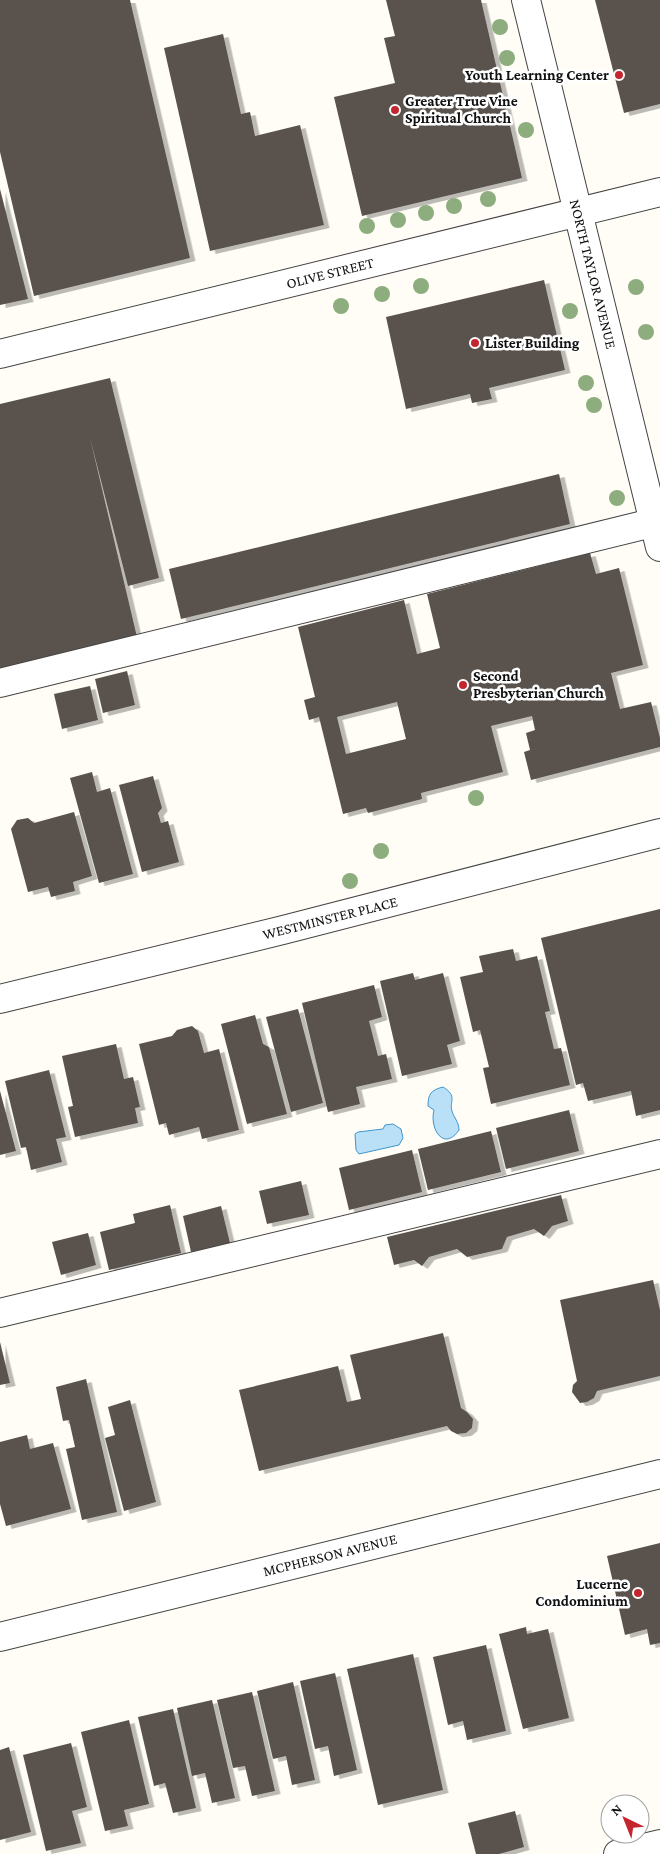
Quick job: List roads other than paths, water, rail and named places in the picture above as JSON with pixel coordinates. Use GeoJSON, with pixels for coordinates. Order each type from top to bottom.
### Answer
{"type":"FeatureCollection","features":[{"type":"Feature","properties":{"kind":"street","name":"NORTH TAYLOR AVENUE"},"geometry":{"type":"LineString","coordinates":[[526,0],[658,530]]}},
{"type":"Feature","properties":{"kind":"street","name":"OLIVE STREET"},"geometry":{"type":"LineString","coordinates":[[0,354],[660,192]]}},
{"type":"Feature","properties":{"kind":"street"},"geometry":{"type":"LineString","coordinates":[[0,683],[658,530]]}},
{"type":"Feature","properties":{"kind":"street","name":"WESTMINSTER PLACE"},"geometry":{"type":"LineString","coordinates":[[0,999],[273,933],[660,833]]}},
{"type":"Feature","properties":{"kind":"street"},"geometry":{"type":"LineString","coordinates":[[0,1313],[660,1154]]}},
{"type":"Feature","properties":{"kind":"street","name":"MCPHERSON AVENUE"},"geometry":{"type":"LineString","coordinates":[[0,1637],[660,1474]]}},
{"type":"Feature","properties":{"kind":"street"},"geometry":{"type":"LineString","coordinates":[[618,1854],[660,1844]]}},
{"type":"Feature","properties":{"kind":"water"},"geometry":{"type":"Polygon","coordinates":[[[443,1087],[452,1096],[451,1108],[459,1127],[459,1130],[448,1139],[439,1135],[434,1124],[434,1110],[428,1106],[431,1093],[443,1087]]]}},
{"type":"Feature","properties":{"kind":"water"},"geometry":{"type":"Polygon","coordinates":[[[393,1124],[401,1129],[403,1138],[399,1145],[359,1154],[356,1150],[355,1134],[383,1129],[385,1125],[393,1124]]]}},
{"type":"Feature","properties":{"kind":"place","name":"Youth Learning Center"},"geometry":{"type":"Point","coordinates":[619,75]}},
{"type":"Feature","properties":{"kind":"place","name":"Greater True Vine Spiritual Church"},"geometry":{"type":"Point","coordinates":[395,110]}},
{"type":"Feature","properties":{"kind":"place","name":"Lister Building"},"geometry":{"type":"Point","coordinates":[475,343]}},
{"type":"Feature","properties":{"kind":"place","name":"Second Presbyterian Church"},"geometry":{"type":"Point","coordinates":[463,685]}},
{"type":"Feature","properties":{"kind":"place","name":"Lucerne Condominium"},"geometry":{"type":"Point","coordinates":[638,1593]}}]}
